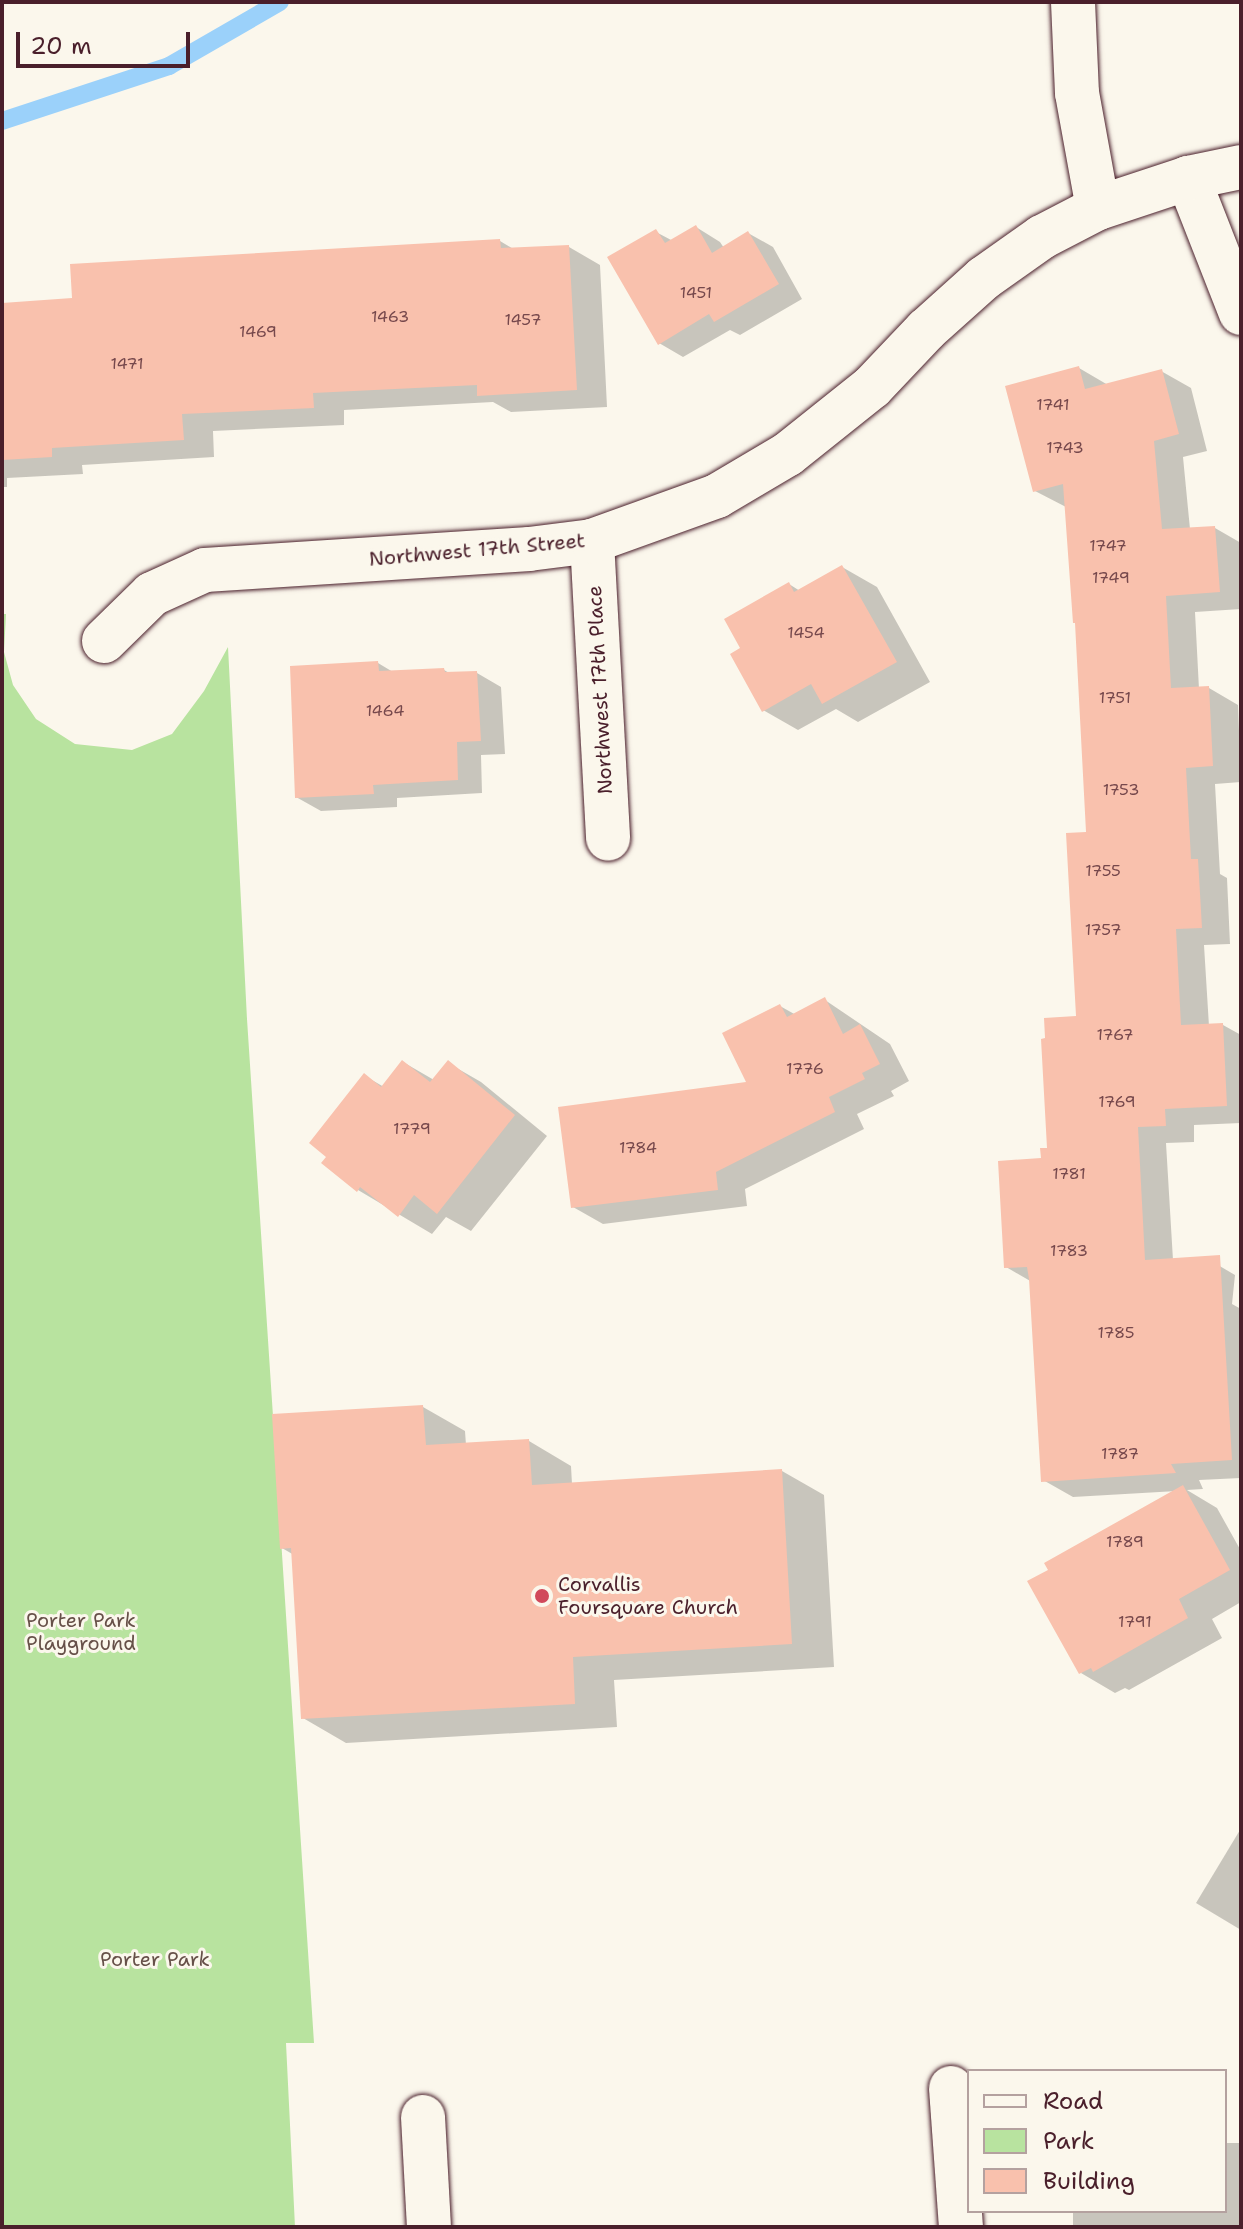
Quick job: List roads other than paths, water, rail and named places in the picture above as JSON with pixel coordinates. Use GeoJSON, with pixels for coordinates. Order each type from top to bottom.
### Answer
{"type":"FeatureCollection","features":[{"type":"Feature","properties":{"kind":"street"},"geometry":{"type":"LineString","coordinates":[[1073,2],[1077,93],[1098,208]]}},
{"type":"Feature","properties":{"kind":"street","name":"Northwest 17th Street"},"geometry":{"type":"LineString","coordinates":[[104,641],[152,594],[205,570],[529,549],[592,541],[717,496],[788,454],[872,387],[926,330],[984,278],[1042,237],[1098,208],[1188,178],[1241,167]]}},
{"type":"Feature","properties":{"kind":"street"},"geometry":{"type":"LineString","coordinates":[[1188,178],[1241,313]]}},
{"type":"Feature","properties":{"kind":"street","name":"Northwest 17th Place"},"geometry":{"type":"LineString","coordinates":[[592,541],[608,839]]}},
{"type":"Feature","properties":{"kind":"street"},"geometry":{"type":"LineString","coordinates":[[951,2088],[961,2227]]}},
{"type":"Feature","properties":{"kind":"street"},"geometry":{"type":"LineString","coordinates":[[423,2117],[429,2227]]}},
{"type":"Feature","properties":{"kind":"waterway"},"geometry":{"type":"LineString","coordinates":[[2,121],[169,66],[280,2]]}},
{"type":"Feature","properties":{"kind":"place","name":"Corvallis Foursquare Church"},"geometry":{"type":"Point","coordinates":[542,1596]}},
{"type":"Feature","properties":{"kind":"park label","name":"Porter Park Playground"},"geometry":{"type":"Point","coordinates":[81,1632]}},
{"type":"Feature","properties":{"kind":"park label","name":"Porter Park"},"geometry":{"type":"Point","coordinates":[155,1959]}}]}
